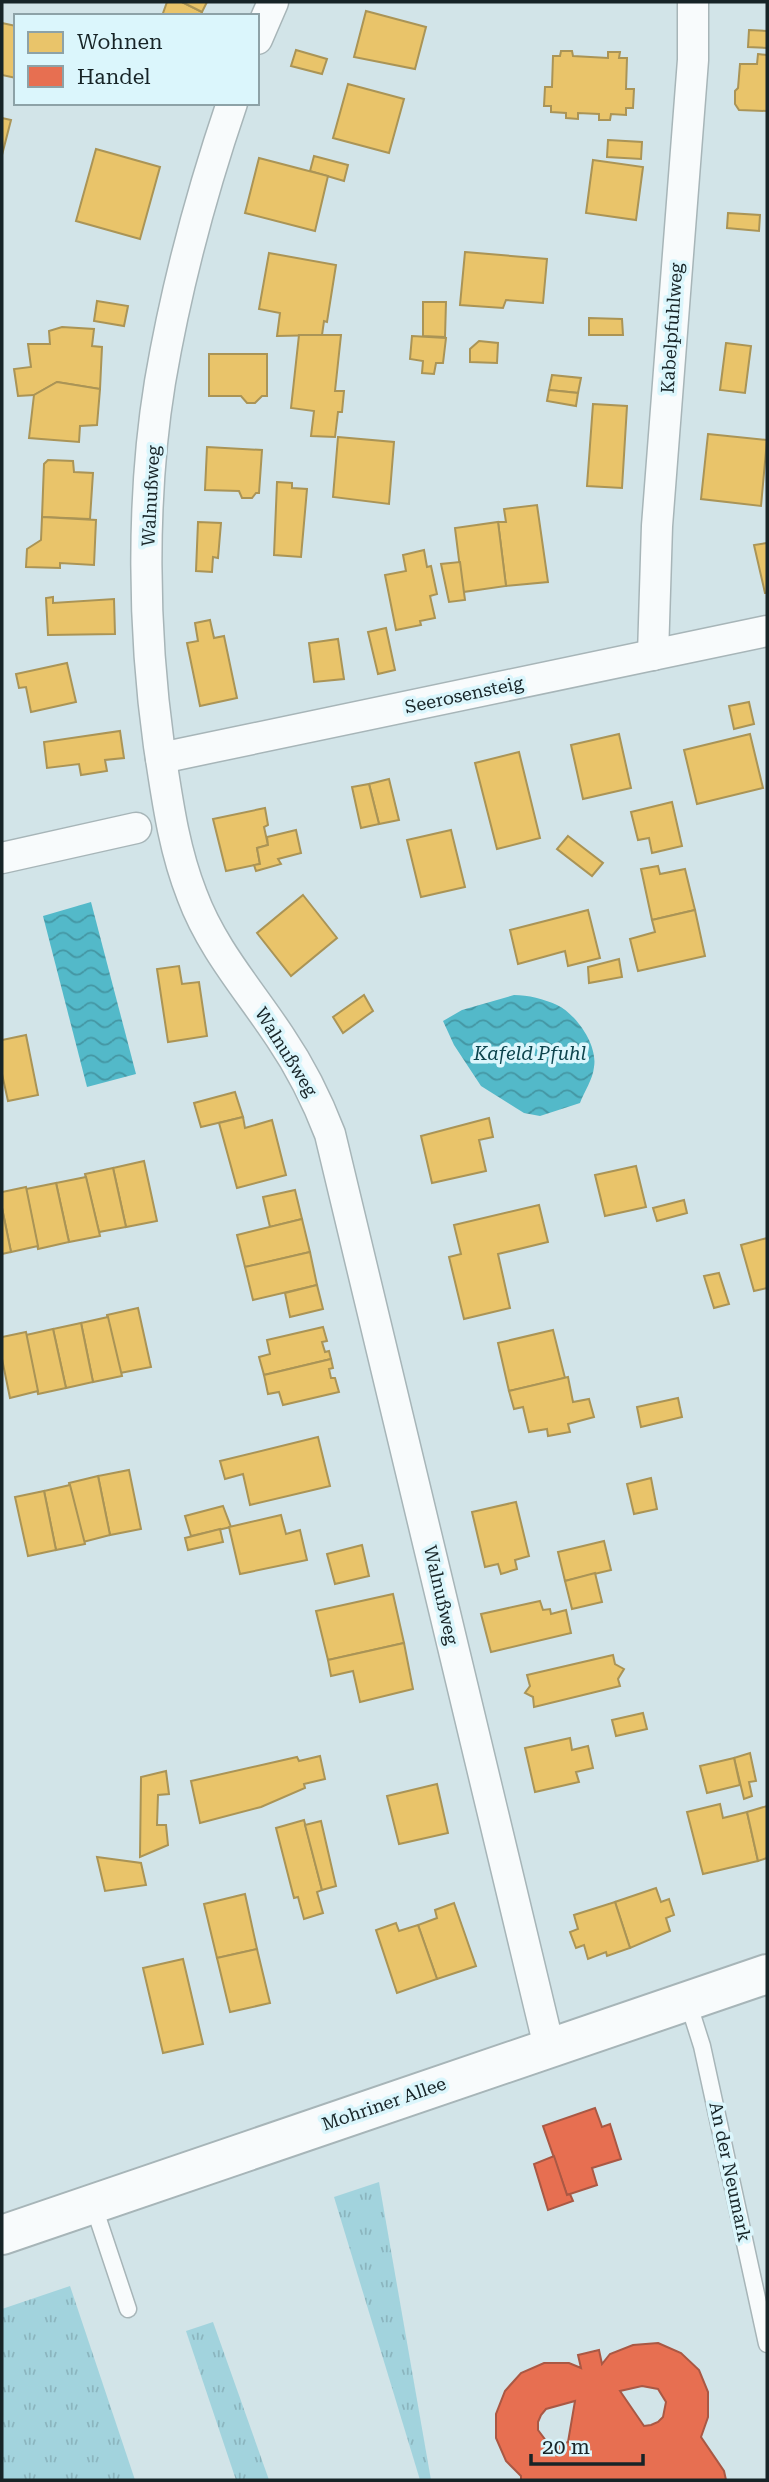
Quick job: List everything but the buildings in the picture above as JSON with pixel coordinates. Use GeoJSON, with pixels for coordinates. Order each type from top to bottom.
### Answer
{"type":"FeatureCollection","features":[{"type":"Feature","properties":{"kind":"main road","name":"Mohriner Allee"},"geometry":{"type":"LineString","coordinates":[[2,2235],[767,1974]]}},
{"type":"Feature","properties":{"kind":"street"},"geometry":{"type":"LineString","coordinates":[[259,34],[273,2]]}},
{"type":"Feature","properties":{"kind":"street","name":"Kabelpfuhlweg"},"geometry":{"type":"LineString","coordinates":[[653,655],[657,526],[692,60],[693,2]]}},
{"type":"Feature","properties":{"kind":"street","name":"Walnußweg"},"geometry":{"type":"LineString","coordinates":[[231,105],[213,159],[181,280],[160,383],[155,422],[148,535],[148,601],[151,674],[161,758],[153,826],[191,894],[208,933],[229,967],[281,1038],[315,1095],[330,1134],[549,2048]]}},
{"type":"Feature","properties":{"kind":"street","name":"Seerosensteig"},"geometry":{"type":"LineString","coordinates":[[161,758],[767,631]]}},
{"type":"Feature","properties":{"kind":"street"},"geometry":{"type":"LineString","coordinates":[[2,858],[153,826]]}},
{"type":"Feature","properties":{"kind":"lane","name":"An der Neumark"},"geometry":{"type":"LineString","coordinates":[[688,2001],[702,2046],[767,2344]]}},
{"type":"Feature","properties":{"kind":"lane"},"geometry":{"type":"LineString","coordinates":[[93,2204],[128,2309]]}},
{"type":"Feature","properties":{"kind":"green space"},"geometry":{"type":"Polygon","coordinates":[[[379,2182],[431,2480],[420,2480],[334,2197],[379,2182]]]}},
{"type":"Feature","properties":{"kind":"green space"},"geometry":{"type":"Polygon","coordinates":[[[70,2286],[135,2480],[2,2480],[2,2309],[70,2286]]]}},
{"type":"Feature","properties":{"kind":"green space"},"geometry":{"type":"Polygon","coordinates":[[[213,2322],[269,2480],[236,2480],[186,2331],[213,2322]]]}},
{"type":"Feature","properties":{"kind":"water"},"geometry":{"type":"Polygon","coordinates":[[[91,902],[136,1074],[87,1087],[43,916],[91,902]]]}},
{"type":"Feature","properties":{"kind":"water","name":"Kafeld Pfuhl"},"geometry":{"type":"Polygon","coordinates":[[[514,995],[557,1005],[571,1015],[584,1031],[593,1049],[594,1067],[580,1103],[540,1116],[524,1113],[481,1086],[454,1045],[443,1021],[462,1010],[514,995]]]}}]}
